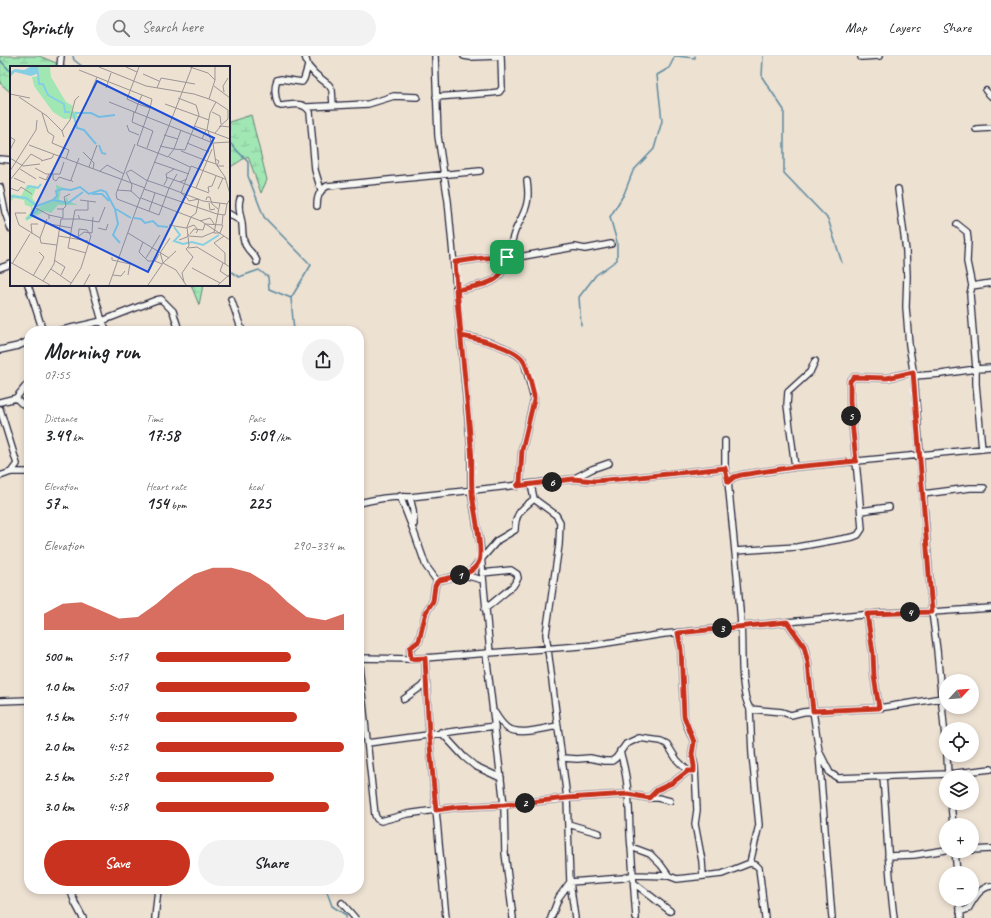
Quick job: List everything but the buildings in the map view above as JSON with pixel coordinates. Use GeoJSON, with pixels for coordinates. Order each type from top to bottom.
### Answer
{"type":"FeatureCollection","features":[{"type":"Feature","properties":{"kind":"street"},"geometry":{"type":"LineString","coordinates":[[60,66],[61,56]]}},
{"type":"Feature","properties":{"kind":"street"},"geometry":{"type":"LineString","coordinates":[[305,56],[308,66],[315,74],[330,85],[332,90],[333,105]]}},
{"type":"Feature","properties":{"kind":"street"},"geometry":{"type":"LineString","coordinates":[[435,56],[438,136],[448,201],[455,262],[456,290],[471,449],[471,490],[480,544],[488,653],[504,805],[505,854],[513,918]]}},
{"type":"Feature","properties":{"kind":"street"},"geometry":{"type":"LineString","coordinates":[[436,97],[491,93],[501,90],[503,84],[501,56],[464,56]]}},
{"type":"Feature","properties":{"kind":"street"},"geometry":{"type":"LineString","coordinates":[[861,57],[879,56]]}},
{"type":"Feature","properties":{"kind":"street"},"geometry":{"type":"LineString","coordinates":[[308,66],[302,82],[280,78],[277,80],[276,100],[278,105],[303,105],[307,107],[368,104],[394,96],[417,97]]}},
{"type":"Feature","properties":{"kind":"street"},"geometry":{"type":"LineString","coordinates":[[986,91],[991,96]]}},
{"type":"Feature","properties":{"kind":"street"},"geometry":{"type":"LineString","coordinates":[[307,107],[310,112],[312,125],[315,170],[321,190]]}},
{"type":"Feature","properties":{"kind":"street"},"geometry":{"type":"LineString","coordinates":[[976,129],[991,128]]}},
{"type":"Feature","properties":{"kind":"street"},"geometry":{"type":"LineString","coordinates":[[317,206],[317,199],[321,190],[328,186],[480,171]]}},
{"type":"Feature","properties":{"kind":"street"},"geometry":{"type":"LineString","coordinates":[[456,290],[495,280],[500,273],[507,257],[515,231],[526,208],[529,193],[527,182]]}},
{"type":"Feature","properties":{"kind":"street"},"geometry":{"type":"LineString","coordinates":[[0,187],[5,220],[10,228]]}},
{"type":"Feature","properties":{"kind":"street"},"geometry":{"type":"LineString","coordinates":[[898,189],[906,251],[906,307],[909,345],[914,374],[932,612],[940,674]]}},
{"type":"Feature","properties":{"kind":"street"},"geometry":{"type":"LineString","coordinates":[[240,199],[239,211],[242,236],[248,249],[256,258],[257,262]]}},
{"type":"Feature","properties":{"kind":"street"},"geometry":{"type":"LineString","coordinates":[[230,214],[241,220]]}},
{"type":"Feature","properties":{"kind":"street"},"geometry":{"type":"LineString","coordinates":[[957,224],[966,232],[968,240],[967,262],[972,286],[970,294],[982,450]]}},
{"type":"Feature","properties":{"kind":"street"},"geometry":{"type":"LineString","coordinates":[[455,262],[483,258],[524,256],[575,247],[585,249],[612,244]]}},
{"type":"Feature","properties":{"kind":"street"},"geometry":{"type":"LineString","coordinates":[[0,268],[10,264]]}},
{"type":"Feature","properties":{"kind":"street"},"geometry":{"type":"LineString","coordinates":[[972,286],[991,283]]}},
{"type":"Feature","properties":{"kind":"street"},"geometry":{"type":"LineString","coordinates":[[28,286],[42,326]]}},
{"type":"Feature","properties":{"kind":"street"},"geometry":{"type":"LineString","coordinates":[[92,286],[104,326]]}},
{"type":"Feature","properties":{"kind":"street"},"geometry":{"type":"LineString","coordinates":[[80,326],[102,321],[161,299],[173,311],[178,326]]}},
{"type":"Feature","properties":{"kind":"street"},"geometry":{"type":"LineString","coordinates":[[232,299],[240,326]]}},
{"type":"Feature","properties":{"kind":"street"},"geometry":{"type":"LineString","coordinates":[[461,336],[476,338],[500,346],[520,357],[524,362],[534,400],[522,450],[520,482],[517,486]]}},
{"type":"Feature","properties":{"kind":"street"},"geometry":{"type":"LineString","coordinates":[[0,350],[24,343]]}},
{"type":"Feature","properties":{"kind":"street"},"geometry":{"type":"LineString","coordinates":[[794,467],[787,405],[788,392],[810,372],[815,361]]}},
{"type":"Feature","properties":{"kind":"street"},"geometry":{"type":"LineString","coordinates":[[735,551],[797,547],[853,537],[862,529],[850,402],[850,381],[854,377],[887,378],[914,374],[941,374],[991,368]]}},
{"type":"Feature","properties":{"kind":"street"},"geometry":{"type":"LineString","coordinates":[[0,402],[16,398],[24,388]]}},
{"type":"Feature","properties":{"kind":"street"},"geometry":{"type":"LineString","coordinates":[[16,398],[24,404]]}},
{"type":"Feature","properties":{"kind":"street"},"geometry":{"type":"LineString","coordinates":[[0,409],[17,464],[11,472]]}},
{"type":"Feature","properties":{"kind":"street"},"geometry":{"type":"LineString","coordinates":[[725,442],[725,468],[728,482],[735,551],[743,674],[746,701],[750,709],[752,754],[759,825],[750,863]]}},
{"type":"Feature","properties":{"kind":"street"},"geometry":{"type":"LineString","coordinates":[[728,482],[734,477],[741,475],[794,467],[991,448]]}},
{"type":"Feature","properties":{"kind":"street"},"geometry":{"type":"LineString","coordinates":[[573,479],[592,469],[609,463]]}},
{"type":"Feature","properties":{"kind":"street"},"geometry":{"type":"LineString","coordinates":[[364,502],[400,496],[410,497],[573,479],[595,481],[725,468]]}},
{"type":"Feature","properties":{"kind":"street"},"geometry":{"type":"LineString","coordinates":[[0,476],[11,472],[24,472]]}},
{"type":"Feature","properties":{"kind":"street"},"geometry":{"type":"LineString","coordinates":[[531,484],[534,499],[556,515],[560,522],[559,545],[546,627],[547,648],[563,758],[567,798],[570,882],[573,917]]}},
{"type":"Feature","properties":{"kind":"street"},"geometry":{"type":"LineString","coordinates":[[923,494],[970,488],[984,488]]}},
{"type":"Feature","properties":{"kind":"street"},"geometry":{"type":"LineString","coordinates":[[400,496],[426,566],[437,581]]}},
{"type":"Feature","properties":{"kind":"street"},"geometry":{"type":"LineString","coordinates":[[410,497],[413,510],[414,532]]}},
{"type":"Feature","properties":{"kind":"street"},"geometry":{"type":"LineString","coordinates":[[437,581],[468,573],[472,570],[499,539],[515,530],[515,524],[519,512],[534,499]]}},
{"type":"Feature","properties":{"kind":"street"},"geometry":{"type":"LineString","coordinates":[[860,511],[889,507]]}},
{"type":"Feature","properties":{"kind":"street"},"geometry":{"type":"LineString","coordinates":[[482,573],[511,570],[515,571],[518,578],[513,586],[485,609]]}},
{"type":"Feature","properties":{"kind":"street"},"geometry":{"type":"LineString","coordinates":[[461,575],[483,580]]}},
{"type":"Feature","properties":{"kind":"street"},"geometry":{"type":"LineString","coordinates":[[411,659],[410,648],[419,641],[426,612],[433,601],[437,581]]}},
{"type":"Feature","properties":{"kind":"street"},"geometry":{"type":"LineString","coordinates":[[364,658],[411,659],[594,645],[678,633],[867,614],[991,608]]}},
{"type":"Feature","properties":{"kind":"street"},"geometry":{"type":"LineString","coordinates":[[867,614],[879,708]]}},
{"type":"Feature","properties":{"kind":"street"},"geometry":{"type":"LineString","coordinates":[[787,622],[804,646],[808,663],[819,750],[832,918]]}},
{"type":"Feature","properties":{"kind":"street"},"geometry":{"type":"LineString","coordinates":[[649,798],[657,790],[672,783],[691,771],[694,766],[692,754],[694,742],[684,716],[681,649],[678,633]]}},
{"type":"Feature","properties":{"kind":"street"},"geometry":{"type":"LineString","coordinates":[[425,658],[429,735],[446,918]]}},
{"type":"Feature","properties":{"kind":"street"},"geometry":{"type":"LineString","coordinates":[[404,698],[422,686],[426,681]]}},
{"type":"Feature","properties":{"kind":"street"},"geometry":{"type":"LineString","coordinates":[[750,709],[782,712],[791,715],[813,711],[879,708],[939,698]]}},
{"type":"Feature","properties":{"kind":"street"},"geometry":{"type":"LineString","coordinates":[[0,701],[24,700]]}},
{"type":"Feature","properties":{"kind":"street"},"geometry":{"type":"LineString","coordinates":[[364,708],[375,816],[381,821],[408,814],[457,807],[504,805],[567,798],[628,794],[670,801]]}},
{"type":"Feature","properties":{"kind":"street"},"geometry":{"type":"LineString","coordinates":[[494,711],[506,728],[518,731],[558,726]]}},
{"type":"Feature","properties":{"kind":"street"},"geometry":{"type":"LineString","coordinates":[[368,743],[441,732],[495,726]]}},
{"type":"Feature","properties":{"kind":"street"},"geometry":{"type":"LineString","coordinates":[[441,732],[464,757],[475,766],[501,778]]}},
{"type":"Feature","properties":{"kind":"street"},"geometry":{"type":"LineString","coordinates":[[563,758],[590,758],[612,761],[626,744],[639,738],[661,741],[667,744],[677,760],[691,771],[697,810],[695,824],[702,860],[703,876]]}},
{"type":"Feature","properties":{"kind":"street"},"geometry":{"type":"LineString","coordinates":[[819,750],[830,773],[838,778],[939,776]]}},
{"type":"Feature","properties":{"kind":"street"},"geometry":{"type":"LineString","coordinates":[[620,751],[625,767],[628,794],[629,830],[632,847],[636,918]]}},
{"type":"Feature","properties":{"kind":"street"},"geometry":{"type":"LineString","coordinates":[[979,771],[991,769]]}},
{"type":"Feature","properties":{"kind":"street"},"geometry":{"type":"LineString","coordinates":[[883,777],[890,884],[894,918]]}},
{"type":"Feature","properties":{"kind":"street"},"geometry":{"type":"LineString","coordinates":[[568,824],[599,833]]}},
{"type":"Feature","properties":{"kind":"street"},"geometry":{"type":"LineString","coordinates":[[632,847],[650,854],[669,876]]}},
{"type":"Feature","properties":{"kind":"street"},"geometry":{"type":"LineString","coordinates":[[979,849],[991,848]]}},
{"type":"Feature","properties":{"kind":"street"},"geometry":{"type":"LineString","coordinates":[[888,856],[914,856],[939,851]]}},
{"type":"Feature","properties":{"kind":"street"},"geometry":{"type":"LineString","coordinates":[[551,918],[559,897],[570,882],[623,878],[634,875],[669,876],[677,879],[722,874],[750,863],[756,864],[759,868],[765,918]]}},
{"type":"Feature","properties":{"kind":"street"},"geometry":{"type":"LineString","coordinates":[[634,883],[670,911]]}},
{"type":"Feature","properties":{"kind":"street"},"geometry":{"type":"LineString","coordinates":[[960,915],[968,909],[979,892],[986,887],[991,886]]}},
{"type":"Feature","properties":{"kind":"street"},"geometry":{"type":"LineString","coordinates":[[72,894],[83,918]]}},
{"type":"Feature","properties":{"kind":"street"},"geometry":{"type":"LineString","coordinates":[[155,918],[157,894]]}},
{"type":"Feature","properties":{"kind":"street"},"geometry":{"type":"LineString","coordinates":[[342,903],[355,918]]}},
{"type":"Feature","properties":{"kind":"green space"},"geometry":{"type":"Polygon","coordinates":[[[0,56],[39,56],[64,66],[10,66],[10,92],[0,83],[0,56]]]}},
{"type":"Feature","properties":{"kind":"green space"},"geometry":{"type":"Polygon","coordinates":[[[251,115],[267,180],[261,193],[248,156],[230,167],[230,122],[251,115]]]}},
{"type":"Feature","properties":{"kind":"green space"},"geometry":{"type":"Polygon","coordinates":[[[191,286],[203,286],[199,305],[191,286]]]}},
{"type":"Feature","properties":{"kind":"waterway"},"geometry":{"type":"LineString","coordinates":[[73,56],[74,60],[82,66]]}},
{"type":"Feature","properties":{"kind":"waterway"},"geometry":{"type":"LineString","coordinates":[[581,325],[579,297],[596,275],[617,260],[617,242],[610,217],[624,194],[633,171],[654,149],[662,121],[657,75],[669,68],[675,56]]}},
{"type":"Feature","properties":{"kind":"waterway"},"geometry":{"type":"LineString","coordinates":[[676,56],[695,58],[695,56]]}},
{"type":"Feature","properties":{"kind":"waterway"},"geometry":{"type":"LineString","coordinates":[[763,56],[762,77],[784,110],[784,173],[828,219],[842,263]]}},
{"type":"Feature","properties":{"kind":"waterway"},"geometry":{"type":"LineString","coordinates":[[0,60],[10,71]]}},
{"type":"Feature","properties":{"kind":"waterway"},"geometry":{"type":"LineString","coordinates":[[230,143],[248,162],[248,176],[264,217],[311,265],[291,298],[294,326]]}},
{"type":"Feature","properties":{"kind":"waterway"},"geometry":{"type":"LineString","coordinates":[[230,271],[239,277],[259,270],[268,277],[269,289],[291,298]]}},
{"type":"Feature","properties":{"kind":"waterway"},"geometry":{"type":"LineString","coordinates":[[328,894],[332,906],[346,915],[346,918]]}},
{"type":"Feature","properties":{"kind":"route"},"geometry":{"type":"LineString","coordinates":[[507,257],[483,258],[455,262],[456,290],[461,336],[476,338],[500,346],[520,357],[524,362],[534,395],[534,400],[522,450],[520,482],[517,486],[573,479],[595,481],[725,468],[728,482],[734,477],[741,475],[794,467],[856,461],[850,402],[851,379],[854,377],[887,378],[913,372],[932,612],[867,614],[879,708],[813,711],[808,663],[804,646],[787,622],[678,633],[682,661],[684,716],[694,740],[692,758],[694,771],[688,771],[672,783],[657,790],[649,798],[628,794],[567,798],[504,805],[457,807],[436,810],[429,735],[425,658],[411,659],[410,648],[419,641],[426,612],[433,601],[434,590],[437,582],[468,573],[474,569],[480,559],[480,544],[471,490],[471,449],[456,290],[470,288],[495,280],[498,277],[507,257]]}}]}
